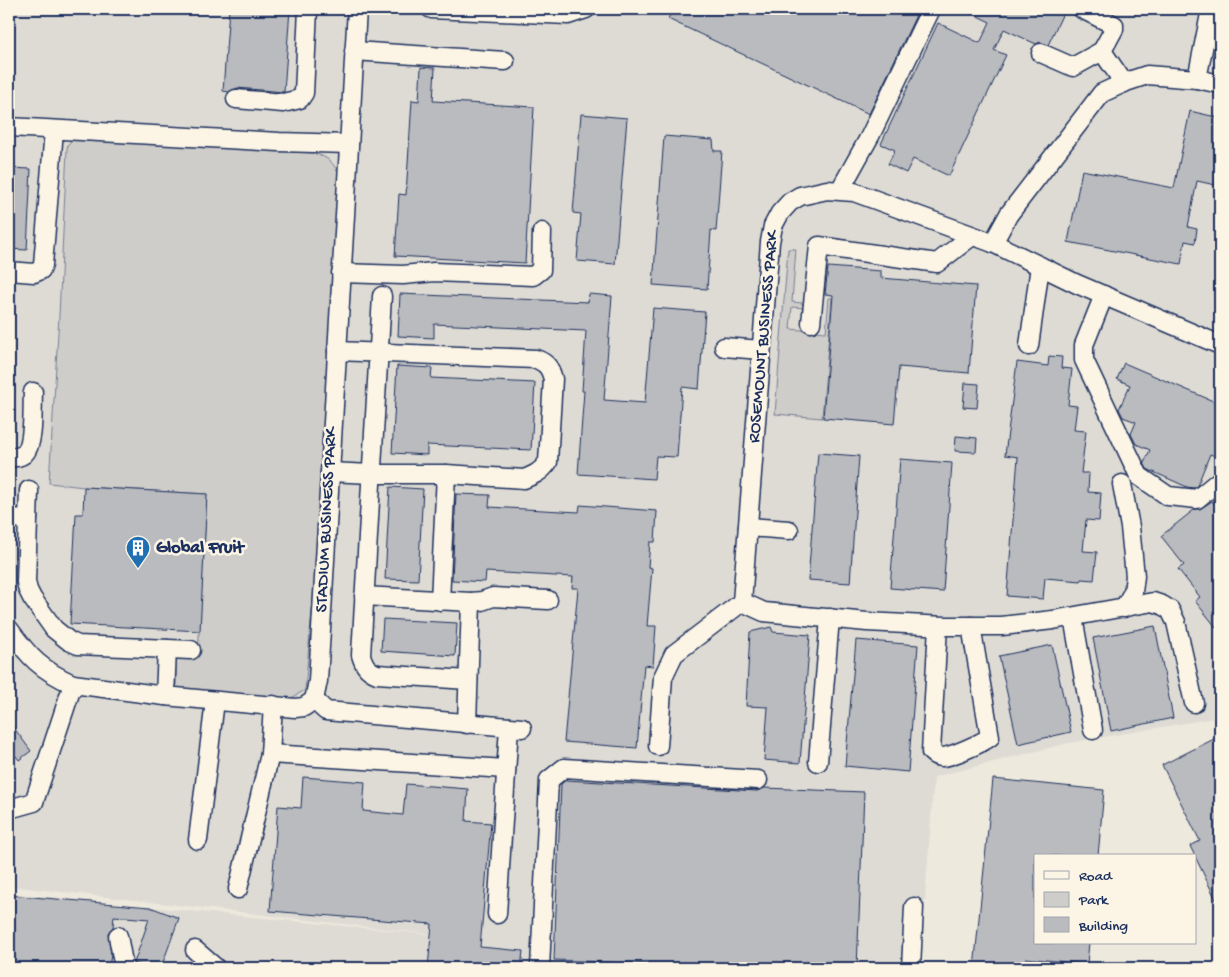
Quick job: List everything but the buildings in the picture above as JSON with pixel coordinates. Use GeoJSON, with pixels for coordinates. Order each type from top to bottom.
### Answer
{"type":"FeatureCollection","features":[{"type":"Feature","properties":{"kind":"street"},"geometry":{"type":"LineString","coordinates":[[236,99],[283,103],[300,99],[304,93],[308,9]]}},
{"type":"Feature","properties":{"kind":"street","name":"STADIUM BUSINESS PARK"},"geometry":{"type":"LineString","coordinates":[[314,700],[318,681],[357,9]]}},
{"type":"Feature","properties":{"kind":"street"},"geometry":{"type":"LineString","coordinates":[[431,9],[568,15],[586,9]]}},
{"type":"Feature","properties":{"kind":"street"},"geometry":{"type":"LineString","coordinates":[[840,190],[870,136],[931,9]]}},
{"type":"Feature","properties":{"kind":"street"},"geometry":{"type":"LineString","coordinates":[[1040,53],[1073,66],[1102,51],[1114,29],[1114,25],[1082,9]]}},
{"type":"Feature","properties":{"kind":"street"},"geometry":{"type":"LineString","coordinates":[[1197,79],[1206,10]]}},
{"type":"Feature","properties":{"kind":"street"},"geometry":{"type":"LineString","coordinates":[[354,50],[505,61]]}},
{"type":"Feature","properties":{"kind":"street"},"geometry":{"type":"LineString","coordinates":[[1102,51],[1124,82]]}},
{"type":"Feature","properties":{"kind":"street"},"geometry":{"type":"LineString","coordinates":[[993,243],[1008,214],[1102,93],[1124,82],[1146,75],[1197,79],[1220,84]]}},
{"type":"Feature","properties":{"kind":"street"},"geometry":{"type":"LineString","coordinates":[[9,127],[349,144]]}},
{"type":"Feature","properties":{"kind":"street"},"geometry":{"type":"LineString","coordinates":[[9,271],[34,273],[41,270],[43,265],[54,130]]}},
{"type":"Feature","properties":{"kind":"street","name":"ROSEMOUNT BUSINESS PARK"},"geometry":{"type":"LineString","coordinates":[[742,602],[770,242],[773,226],[780,213],[790,202],[800,196],[827,190],[854,192],[993,243],[1104,296],[1220,345]]}},
{"type":"Feature","properties":{"kind":"street"},"geometry":{"type":"LineString","coordinates":[[341,274],[403,275],[434,272],[533,276],[541,270],[542,232]]}},
{"type":"Feature","properties":{"kind":"street"},"geometry":{"type":"LineString","coordinates":[[811,322],[819,246],[938,262],[972,236]]}},
{"type":"Feature","properties":{"kind":"street"},"geometry":{"type":"LineString","coordinates":[[1030,346],[1040,266]]}},
{"type":"Feature","properties":{"kind":"street"},"geometry":{"type":"LineString","coordinates":[[382,296],[360,655],[363,664],[368,670],[377,674],[468,680]]}},
{"type":"Feature","properties":{"kind":"street"},"geometry":{"type":"LineString","coordinates":[[1104,296],[1084,345],[1084,360],[1139,476],[1168,496],[1197,499],[1220,480]]}},
{"type":"Feature","properties":{"kind":"street"},"geometry":{"type":"LineString","coordinates":[[724,347],[761,350]]}},
{"type":"Feature","properties":{"kind":"street"},"geometry":{"type":"LineString","coordinates":[[330,472],[446,474],[524,479],[543,470],[548,462],[553,378],[546,363],[536,359],[337,351]]}},
{"type":"Feature","properties":{"kind":"street"},"geometry":{"type":"LineString","coordinates":[[9,457],[18,458],[23,455],[30,444],[33,392]]}},
{"type":"Feature","properties":{"kind":"street"},"geometry":{"type":"LineString","coordinates":[[440,601],[446,474]]}},
{"type":"Feature","properties":{"kind":"street"},"geometry":{"type":"LineString","coordinates":[[1122,484],[1130,527],[1135,576],[1133,592],[1124,608]]}},
{"type":"Feature","properties":{"kind":"street"},"geometry":{"type":"LineString","coordinates":[[29,490],[26,582],[32,598],[54,629],[63,637],[78,645],[191,650]]}},
{"type":"Feature","properties":{"kind":"street"},"geometry":{"type":"LineString","coordinates":[[9,518],[28,519]]}},
{"type":"Feature","properties":{"kind":"street"},"geometry":{"type":"LineString","coordinates":[[748,527],[789,530]]}},
{"type":"Feature","properties":{"kind":"street"},"geometry":{"type":"LineString","coordinates":[[364,596],[471,602],[482,602],[493,597],[548,600]]}},
{"type":"Feature","properties":{"kind":"street"},"geometry":{"type":"LineString","coordinates":[[467,724],[471,602]]}},
{"type":"Feature","properties":{"kind":"street"},"geometry":{"type":"LineString","coordinates":[[658,746],[663,677],[674,654],[742,602],[764,612],[938,626],[1002,626],[1073,617],[1153,602],[1170,610],[1176,622],[1194,703]]}},
{"type":"Feature","properties":{"kind":"street"},"geometry":{"type":"LineString","coordinates":[[1073,617],[1093,730]]}},
{"type":"Feature","properties":{"kind":"street"},"geometry":{"type":"LineString","coordinates":[[818,762],[830,618]]}},
{"type":"Feature","properties":{"kind":"street"},"geometry":{"type":"LineString","coordinates":[[938,626],[931,752],[942,757],[982,743],[990,737],[971,626]]}},
{"type":"Feature","properties":{"kind":"street"},"geometry":{"type":"LineString","coordinates":[[9,629],[38,665],[73,684],[164,696],[295,708],[304,707],[314,700],[326,710],[515,727],[506,770],[497,914]]}},
{"type":"Feature","properties":{"kind":"street"},"geometry":{"type":"LineString","coordinates":[[164,696],[167,648]]}},
{"type":"Feature","properties":{"kind":"street"},"geometry":{"type":"LineString","coordinates":[[9,809],[34,802],[73,684]]}},
{"type":"Feature","properties":{"kind":"street"},"geometry":{"type":"LineString","coordinates":[[198,840],[215,701]]}},
{"type":"Feature","properties":{"kind":"street"},"geometry":{"type":"LineString","coordinates":[[238,889],[270,754],[273,705]]}},
{"type":"Feature","properties":{"kind":"street"},"geometry":{"type":"LineString","coordinates":[[270,754],[506,770]]}},
{"type":"Feature","properties":{"kind":"street"},"geometry":{"type":"LineString","coordinates":[[540,968],[549,780],[564,768],[758,780]]}},
{"type":"Feature","properties":{"kind":"street"},"geometry":{"type":"LineString","coordinates":[[911,968],[914,908]]}},
{"type":"Feature","properties":{"kind":"street"},"geometry":{"type":"LineString","coordinates":[[118,936],[124,968]]}},
{"type":"Feature","properties":{"kind":"street"},"geometry":{"type":"LineString","coordinates":[[195,950],[216,968]]}},
{"type":"Feature","properties":{"kind":"shaded area"},"geometry":{"type":"Polygon","coordinates":[[[9,9],[1220,9],[1220,717],[1069,743],[934,777],[920,968],[9,968],[9,893],[466,938],[9,886],[9,9]]]}},
{"type":"Feature","properties":{"kind":"green space"},"geometry":{"type":"Polygon","coordinates":[[[72,140],[313,153],[330,161],[340,177],[315,576],[305,690],[288,700],[176,690],[176,657],[198,654],[207,494],[84,487],[49,483],[67,149],[68,144],[72,140]]]}},
{"type":"Feature","properties":{"kind":"green space"},"geometry":{"type":"Polygon","coordinates":[[[788,249],[796,249],[792,302],[803,303],[803,308],[792,307],[790,329],[826,332],[829,298],[832,298],[822,418],[775,414],[788,249]]]}},
{"type":"Feature","properties":{"kind":"place","name":"Global Fruit"},"geometry":{"type":"Point","coordinates":[138,569]}}]}
